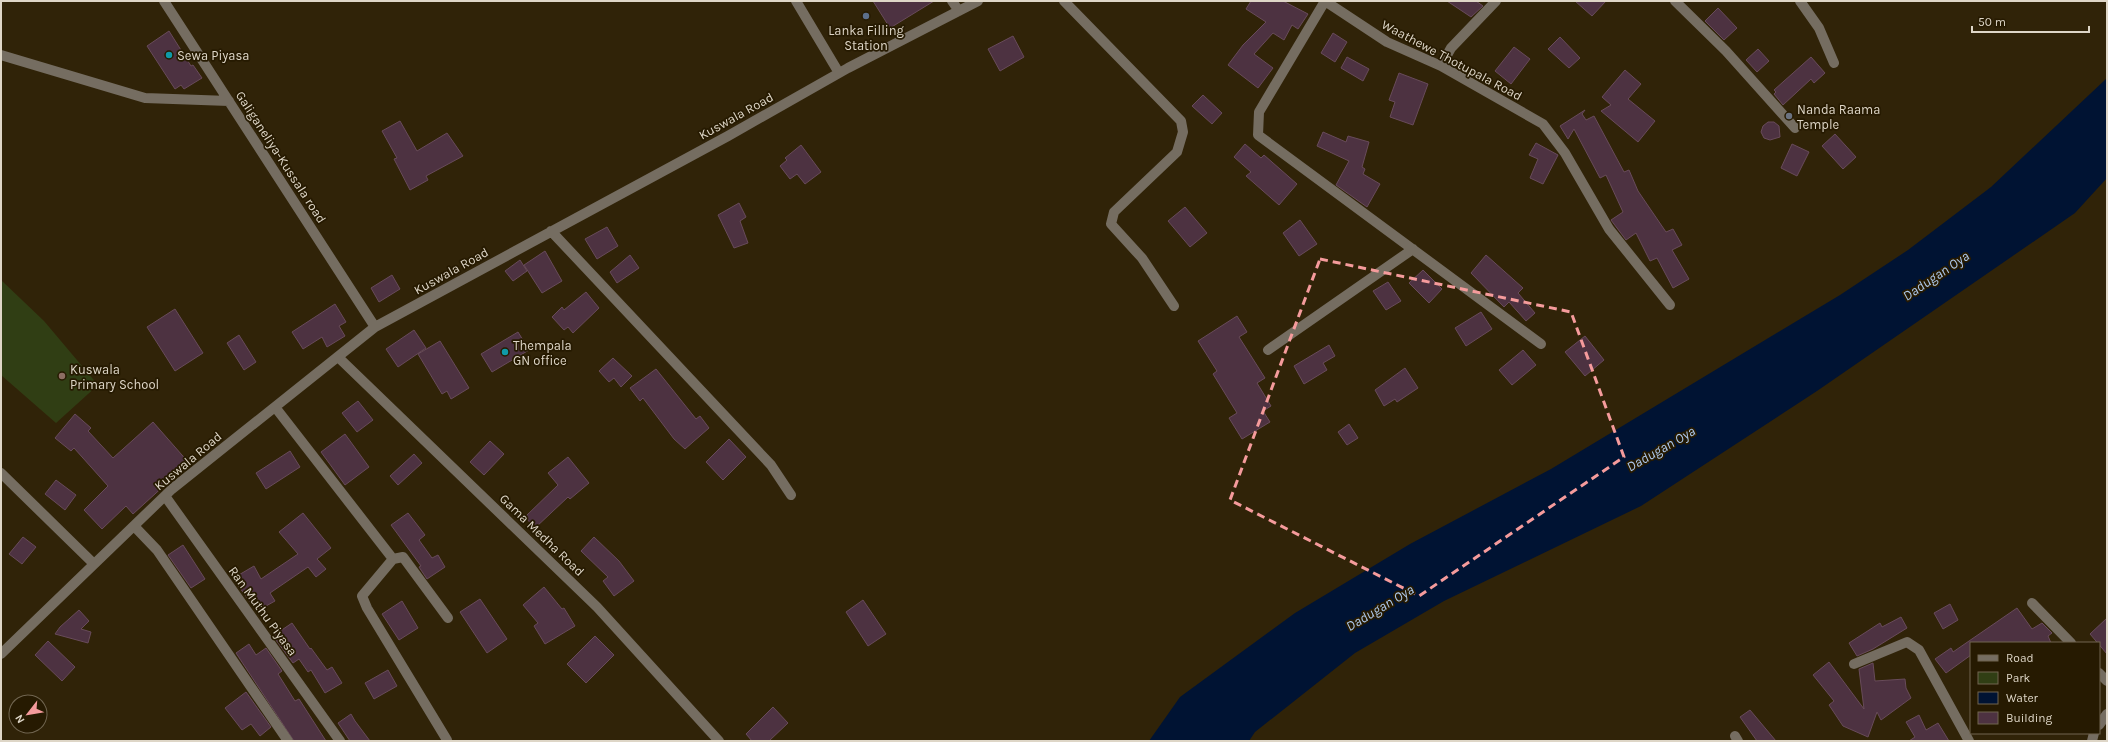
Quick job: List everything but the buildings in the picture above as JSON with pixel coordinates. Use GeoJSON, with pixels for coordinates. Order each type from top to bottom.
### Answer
{"type":"FeatureCollection","features":[{"type":"Feature","properties":{"kind":"street","name":"Galiganeliya-Kussala road"},"geometry":{"type":"LineString","coordinates":[[164,1],[375,327]]}},
{"type":"Feature","properties":{"kind":"street"},"geometry":{"type":"LineString","coordinates":[[796,1],[839,73]]}},
{"type":"Feature","properties":{"kind":"street"},"geometry":{"type":"LineString","coordinates":[[952,1],[959,11]]}},
{"type":"Feature","properties":{"kind":"street","name":"Kuswala Road"},"geometry":{"type":"LineString","coordinates":[[3,648],[165,496],[375,327],[728,136],[839,73],[978,1]]}},
{"type":"Feature","properties":{"kind":"street"},"geometry":{"type":"LineString","coordinates":[[1064,1],[1181,121],[1184,132],[1177,152],[1114,212],[1111,224],[1142,258],[1174,306]]}},
{"type":"Feature","properties":{"kind":"street"},"geometry":{"type":"LineString","coordinates":[[1325,1],[1259,112],[1258,135],[1541,344]]}},
{"type":"Feature","properties":{"kind":"street","name":"Waathewe Thotupala Road"},"geometry":{"type":"LineString","coordinates":[[1325,1],[1387,42],[1440,66],[1543,124],[1565,153],[1609,229],[1670,305]]}},
{"type":"Feature","properties":{"kind":"street"},"geometry":{"type":"LineString","coordinates":[[1440,66],[1451,48],[1496,1]]}},
{"type":"Feature","properties":{"kind":"street"},"geometry":{"type":"LineString","coordinates":[[1675,1],[1726,51],[1795,128]]}},
{"type":"Feature","properties":{"kind":"street"},"geometry":{"type":"LineString","coordinates":[[1800,1],[1819,28],[1834,63]]}},
{"type":"Feature","properties":{"kind":"street"},"geometry":{"type":"LineString","coordinates":[[1,55],[145,98],[229,101]]}},
{"type":"Feature","properties":{"kind":"street"},"geometry":{"type":"LineString","coordinates":[[551,231],[771,465],[791,495]]}},
{"type":"Feature","properties":{"kind":"street"},"geometry":{"type":"LineString","coordinates":[[1268,350],[1413,249]]}},
{"type":"Feature","properties":{"kind":"street","name":"Gama Medha Road"},"geometry":{"type":"LineString","coordinates":[[338,357],[597,607],[719,741]]}},
{"type":"Feature","properties":{"kind":"street"},"geometry":{"type":"LineString","coordinates":[[275,407],[393,559]]}},
{"type":"Feature","properties":{"kind":"street"},"geometry":{"type":"LineString","coordinates":[[1,473],[94,564]]}},
{"type":"Feature","properties":{"kind":"street","name":"Ran Muthu Piyasa"},"geometry":{"type":"LineString","coordinates":[[165,496],[340,741]]}},
{"type":"Feature","properties":{"kind":"street"},"geometry":{"type":"LineString","coordinates":[[134,526],[157,550],[288,741]]}},
{"type":"Feature","properties":{"kind":"street"},"geometry":{"type":"LineString","coordinates":[[447,740],[367,608],[362,596],[393,559],[403,557],[448,618]]}},
{"type":"Feature","properties":{"kind":"street"},"geometry":{"type":"LineString","coordinates":[[2032,603],[2070,642]]}},
{"type":"Feature","properties":{"kind":"street"},"geometry":{"type":"LineString","coordinates":[[1854,664],[1907,642],[1919,650],[1969,741]]}},
{"type":"Feature","properties":{"kind":"street"},"geometry":{"type":"LineString","coordinates":[[2100,724],[2107,714]]}},
{"type":"Feature","properties":{"kind":"highlighted area"},"geometry":{"type":"Polygon","coordinates":[[[1320,259],[1571,312],[1624,457],[1419,596],[1230,500],[1320,259]]]}},
{"type":"Feature","properties":{"kind":"green space"},"geometry":{"type":"Polygon","coordinates":[[[1,280],[44,321],[98,385],[56,423],[1,375],[1,280]]]}},
{"type":"Feature","properties":{"kind":"water","name":"Dadugan Oya"},"geometry":{"type":"Polygon","coordinates":[[[2107,78],[2107,178],[2075,213],[1817,391],[1641,506],[1444,601],[1355,653],[1255,732],[1249,741],[1149,741],[1180,697],[1295,613],[1410,544],[1551,469],[1840,295],[1908,250],[1991,187],[2107,78]]]}},
{"type":"Feature","properties":{"kind":"place","name":"Lanka Filling Station"},"geometry":{"type":"Point","coordinates":[866,16]}},
{"type":"Feature","properties":{"kind":"place","name":"Sewa Piyasa"},"geometry":{"type":"Point","coordinates":[169,55]}},
{"type":"Feature","properties":{"kind":"place","name":"Nanda Raama Temple"},"geometry":{"type":"Point","coordinates":[1789,116]}},
{"type":"Feature","properties":{"kind":"place","name":"Thempala GN office"},"geometry":{"type":"Point","coordinates":[505,352]}},
{"type":"Feature","properties":{"kind":"place","name":"Kuswala Primary School"},"geometry":{"type":"Point","coordinates":[62,376]}}]}
